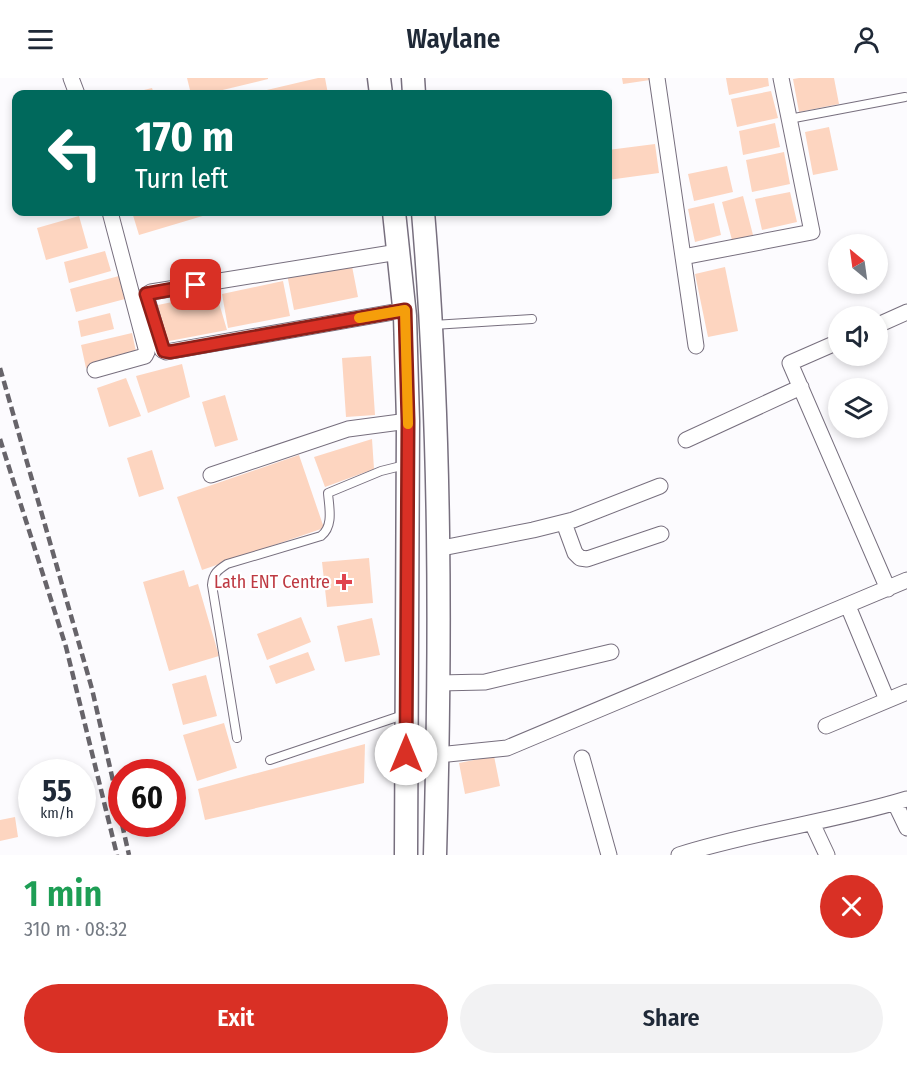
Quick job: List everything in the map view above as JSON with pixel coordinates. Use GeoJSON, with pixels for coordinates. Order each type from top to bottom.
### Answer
{"type":"FeatureCollection","features":[{"type":"Feature","properties":{"kind":"main road"},"geometry":{"type":"LineString","coordinates":[[394,216],[405,310],[408,421],[406,855]]}},
{"type":"Feature","properties":{"kind":"main road"},"geometry":{"type":"LineString","coordinates":[[423,216],[432,325],[437,549],[439,683],[435,855]]}},
{"type":"Feature","properties":{"kind":"street"},"geometry":{"type":"LineString","coordinates":[[657,78],[696,346]]}},
{"type":"Feature","properties":{"kind":"street"},"geometry":{"type":"LineString","coordinates":[[683,257],[812,232],[781,78]]}},
{"type":"Feature","properties":{"kind":"street"},"geometry":{"type":"LineString","coordinates":[[95,370],[145,356],[147,352],[111,216]]}},
{"type":"Feature","properties":{"kind":"street"},"geometry":{"type":"LineString","coordinates":[[398,252],[151,292],[146,296],[162,350],[166,352],[405,310]]}},
{"type":"Feature","properties":{"kind":"street"},"geometry":{"type":"LineString","coordinates":[[888,321],[907,312]]}},
{"type":"Feature","properties":{"kind":"street"},"geometry":{"type":"LineString","coordinates":[[828,346],[790,363],[888,589]]}},
{"type":"Feature","properties":{"kind":"street"},"geometry":{"type":"LineString","coordinates":[[686,440],[801,387]]}},
{"type":"Feature","properties":{"kind":"street"},"geometry":{"type":"LineString","coordinates":[[211,475],[348,429],[408,421]]}},
{"type":"Feature","properties":{"kind":"street"},"geometry":{"type":"LineString","coordinates":[[437,549],[564,523],[660,486]]}},
{"type":"Feature","properties":{"kind":"street"},"geometry":{"type":"LineString","coordinates":[[564,523],[575,553],[580,558],[587,559],[661,534]]}},
{"type":"Feature","properties":{"kind":"street"},"geometry":{"type":"LineString","coordinates":[[406,754],[438,755],[507,748],[907,580]]}},
{"type":"Feature","properties":{"kind":"street"},"geometry":{"type":"LineString","coordinates":[[848,606],[887,700]]}},
{"type":"Feature","properties":{"kind":"street"},"geometry":{"type":"LineString","coordinates":[[439,683],[485,682],[611,652]]}},
{"type":"Feature","properties":{"kind":"street"},"geometry":{"type":"LineString","coordinates":[[826,726],[907,692]]}},
{"type":"Feature","properties":{"kind":"street"},"geometry":{"type":"LineString","coordinates":[[582,758],[609,855]]}},
{"type":"Feature","properties":{"kind":"street"},"geometry":{"type":"LineString","coordinates":[[679,855],[733,839],[812,824],[901,801],[907,828]]}},
{"type":"Feature","properties":{"kind":"street"},"geometry":{"type":"LineString","coordinates":[[812,824],[827,855]]}},
{"type":"Feature","properties":{"kind":"lane"},"geometry":{"type":"LineString","coordinates":[[789,120],[905,97]]}},
{"type":"Feature","properties":{"kind":"lane"},"geometry":{"type":"LineString","coordinates":[[432,325],[532,319]]}},
{"type":"Feature","properties":{"kind":"lane"},"geometry":{"type":"LineString","coordinates":[[237,738],[212,585],[213,577],[227,564],[321,536],[327,531],[329,525],[328,493],[381,471],[408,464]]}},
{"type":"Feature","properties":{"kind":"lane"},"geometry":{"type":"LineString","coordinates":[[270,760],[407,714]]}},
{"type":"Feature","properties":{"kind":"building"},"geometry":{"type":"Polygon","coordinates":[[[187,78],[268,78],[223,90],[190,90],[187,78]]]}},
{"type":"Feature","properties":{"kind":"building"},"geometry":{"type":"Polygon","coordinates":[[[325,78],[327,90],[267,90],[325,78]]]}},
{"type":"Feature","properties":{"kind":"building"},"geometry":{"type":"Polygon","coordinates":[[[622,78],[650,78],[650,80],[623,84],[622,78]]]}},
{"type":"Feature","properties":{"kind":"building"},"geometry":{"type":"Polygon","coordinates":[[[726,78],[768,78],[769,86],[729,95],[726,78]]]}},
{"type":"Feature","properties":{"kind":"building"},"geometry":{"type":"Polygon","coordinates":[[[834,78],[839,104],[799,112],[793,79],[834,78]]]}},
{"type":"Feature","properties":{"kind":"building"},"geometry":{"type":"Polygon","coordinates":[[[771,91],[778,118],[737,127],[731,99],[771,91]]]}},
{"type":"Feature","properties":{"kind":"building"},"geometry":{"type":"Polygon","coordinates":[[[775,123],[780,147],[743,155],[739,131],[775,123]]]}},
{"type":"Feature","properties":{"kind":"building"},"geometry":{"type":"Polygon","coordinates":[[[829,127],[838,170],[813,175],[805,132],[829,127]]]}},
{"type":"Feature","properties":{"kind":"building"},"geometry":{"type":"Polygon","coordinates":[[[655,144],[659,173],[612,179],[612,149],[655,144]]]}},
{"type":"Feature","properties":{"kind":"building"},"geometry":{"type":"Polygon","coordinates":[[[784,152],[790,184],[752,192],[746,160],[784,152]]]}},
{"type":"Feature","properties":{"kind":"building"},"geometry":{"type":"Polygon","coordinates":[[[727,166],[733,192],[694,201],[688,174],[727,166]]]}},
{"type":"Feature","properties":{"kind":"building"},"geometry":{"type":"Polygon","coordinates":[[[790,192],[797,222],[762,230],[755,199],[790,192]]]}},
{"type":"Feature","properties":{"kind":"building"},"geometry":{"type":"Polygon","coordinates":[[[743,196],[753,235],[732,240],[722,202],[743,196]]]}},
{"type":"Feature","properties":{"kind":"building"},"geometry":{"type":"Polygon","coordinates":[[[714,203],[721,235],[695,242],[688,209],[714,203]]]}},
{"type":"Feature","properties":{"kind":"building"},"geometry":{"type":"Polygon","coordinates":[[[79,216],[88,248],[46,260],[37,228],[79,216]]]}},
{"type":"Feature","properties":{"kind":"building"},"geometry":{"type":"Polygon","coordinates":[[[133,216],[203,216],[139,235],[133,216]]]}},
{"type":"Feature","properties":{"kind":"building"},"geometry":{"type":"Polygon","coordinates":[[[105,251],[111,271],[69,283],[64,262],[105,251]]]}},
{"type":"Feature","properties":{"kind":"building"},"geometry":{"type":"Polygon","coordinates":[[[351,261],[358,297],[294,310],[287,274],[351,261]]]}},
{"type":"Feature","properties":{"kind":"building"},"geometry":{"type":"Polygon","coordinates":[[[725,267],[738,331],[708,337],[695,274],[725,267]]]}},
{"type":"Feature","properties":{"kind":"building"},"geometry":{"type":"Polygon","coordinates":[[[119,276],[125,299],[76,312],[70,289],[119,276]]]}},
{"type":"Feature","properties":{"kind":"building"},"geometry":{"type":"Polygon","coordinates":[[[283,281],[290,316],[228,328],[222,294],[283,281]]]}},
{"type":"Feature","properties":{"kind":"building"},"geometry":{"type":"Polygon","coordinates":[[[216,293],[227,330],[164,342],[153,306],[216,293]]]}},
{"type":"Feature","properties":{"kind":"building"},"geometry":{"type":"Polygon","coordinates":[[[110,313],[114,329],[81,337],[78,321],[110,313]]]}},
{"type":"Feature","properties":{"kind":"building"},"geometry":{"type":"Polygon","coordinates":[[[132,333],[137,356],[86,368],[81,345],[132,333]]]}},
{"type":"Feature","properties":{"kind":"building"},"geometry":{"type":"Polygon","coordinates":[[[371,356],[375,415],[346,417],[342,358],[371,356]]]}},
{"type":"Feature","properties":{"kind":"building"},"geometry":{"type":"Polygon","coordinates":[[[182,364],[190,397],[148,413],[136,376],[182,364]]]}},
{"type":"Feature","properties":{"kind":"building"},"geometry":{"type":"Polygon","coordinates":[[[126,378],[141,416],[109,427],[97,388],[126,378]]]}},
{"type":"Feature","properties":{"kind":"building"},"geometry":{"type":"Polygon","coordinates":[[[225,395],[238,440],[215,447],[202,402],[225,395]]]}},
{"type":"Feature","properties":{"kind":"building"},"geometry":{"type":"Polygon","coordinates":[[[372,439],[374,469],[325,487],[314,457],[372,439]]]}},
{"type":"Feature","properties":{"kind":"building"},"geometry":{"type":"Polygon","coordinates":[[[152,450],[164,489],[139,497],[127,458],[152,450]]]}},
{"type":"Feature","properties":{"kind":"building"},"geometry":{"type":"Polygon","coordinates":[[[299,455],[324,528],[202,570],[177,497],[299,455]]]}},
{"type":"Feature","properties":{"kind":"building"},"geometry":{"type":"Polygon","coordinates":[[[369,558],[373,603],[327,607],[322,562],[369,558]]]}},
{"type":"Feature","properties":{"kind":"building"},"geometry":{"type":"Polygon","coordinates":[[[184,570],[189,587],[198,584],[219,656],[169,671],[143,582],[184,570]]]}},
{"type":"Feature","properties":{"kind":"building"},"geometry":{"type":"Polygon","coordinates":[[[301,617],[311,642],[267,660],[257,634],[301,617]]]}},
{"type":"Feature","properties":{"kind":"building"},"geometry":{"type":"Polygon","coordinates":[[[372,618],[380,655],[345,662],[337,626],[372,618]]]}},
{"type":"Feature","properties":{"kind":"building"},"geometry":{"type":"Polygon","coordinates":[[[308,652],[315,670],[276,684],[269,666],[308,652]]]}},
{"type":"Feature","properties":{"kind":"building"},"geometry":{"type":"Polygon","coordinates":[[[206,675],[217,716],[183,725],[172,684],[206,675]]]}},
{"type":"Feature","properties":{"kind":"building"},"geometry":{"type":"Polygon","coordinates":[[[224,723],[237,768],[197,781],[183,735],[224,723]]]}},
{"type":"Feature","properties":{"kind":"building"},"geometry":{"type":"Polygon","coordinates":[[[365,744],[364,783],[205,820],[198,789],[365,744]]]}},
{"type":"Feature","properties":{"kind":"building"},"geometry":{"type":"Polygon","coordinates":[[[494,756],[500,786],[465,794],[459,763],[494,756]]]}},
{"type":"Feature","properties":{"kind":"building"},"geometry":{"type":"Polygon","coordinates":[[[15,817],[18,837],[0,841],[0,820],[15,817]]]}},
{"type":"Feature","properties":{"kind":"railway"},"geometry":{"type":"LineString","coordinates":[[0,368],[92,689],[108,759]]}},
{"type":"Feature","properties":{"kind":"railway"},"geometry":{"type":"LineString","coordinates":[[0,439],[66,647],[117,855]]}},
{"type":"Feature","properties":{"kind":"railway"},"geometry":{"type":"LineString","coordinates":[[125,837],[129,855]]}},
{"type":"Feature","properties":{"kind":"slow traffic"},"geometry":{"type":"LineString","coordinates":[[359,318],[405,310],[408,424]]}},
{"type":"Feature","properties":{"kind":"place","name":"Lath ENT Centre"},"geometry":{"type":"Point","coordinates":[344,582]}},
{"type":"Feature","properties":{"kind":"route"},"geometry":{"type":"LineString","coordinates":[[196,285],[146,294],[162,350],[166,352],[405,310],[408,421],[406,754]]}}]}
